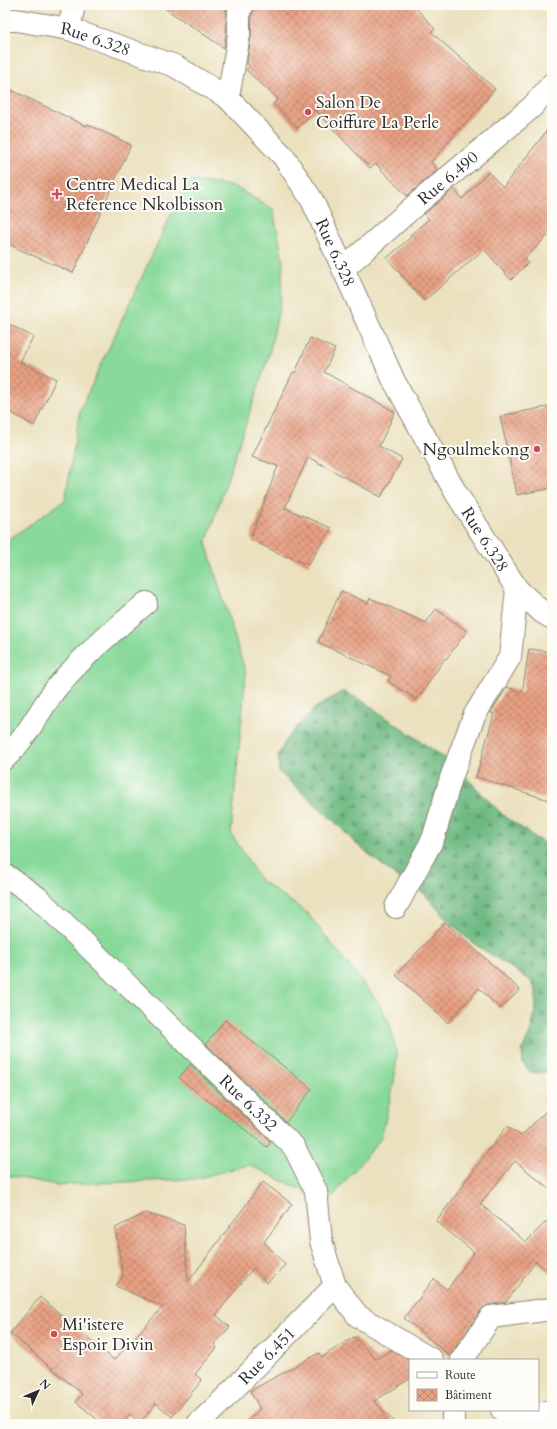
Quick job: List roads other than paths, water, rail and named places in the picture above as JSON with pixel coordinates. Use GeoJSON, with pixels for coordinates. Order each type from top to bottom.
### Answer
{"type":"FeatureCollection","features":[{"type":"Feature","properties":{"kind":"street"},"geometry":{"type":"LineString","coordinates":[[69,29],[74,5]]}},
{"type":"Feature","properties":{"kind":"street"},"geometry":{"type":"LineString","coordinates":[[228,98],[238,35],[239,9],[243,5]]}},
{"type":"Feature","properties":{"kind":"street","name":"Rue 6.328"},"geometry":{"type":"LineString","coordinates":[[5,20],[16,20],[69,29],[175,66],[228,98],[283,156],[312,200],[394,381],[456,493],[517,589],[542,612],[552,618]]}},
{"type":"Feature","properties":{"kind":"street","name":"Rue 6.490"},"geometry":{"type":"LineString","coordinates":[[343,269],[420,201],[532,107],[552,84]]}},
{"type":"Feature","properties":{"kind":"street"},"geometry":{"type":"LineString","coordinates":[[396,907],[433,839],[451,778],[474,716],[510,657],[517,589]]}},
{"type":"Feature","properties":{"kind":"street"},"geometry":{"type":"LineString","coordinates":[[5,758],[16,748],[57,688],[91,650],[146,603]]}},
{"type":"Feature","properties":{"kind":"street","name":"Rue 6.332"},"geometry":{"type":"LineString","coordinates":[[5,875],[37,897],[294,1147],[316,1191],[321,1241],[335,1286],[358,1316],[430,1359]]}},
{"type":"Feature","properties":{"kind":"street","name":"Rue 6.451"},"geometry":{"type":"LineString","coordinates":[[198,1424],[335,1286]]}},
{"type":"Feature","properties":{"kind":"street"},"geometry":{"type":"LineString","coordinates":[[463,1359],[491,1317],[552,1309]]}},
{"type":"Feature","properties":{"kind":"street"},"geometry":{"type":"LineString","coordinates":[[512,1419],[552,1410]]}},
{"type":"Feature","properties":{"kind":"street"},"geometry":{"type":"LineString","coordinates":[[453,1411],[453,1424]]}},
{"type":"Feature","properties":{"kind":"place","name":"Salon De Coiffure La Perle"},"geometry":{"type":"Point","coordinates":[308,112]}},
{"type":"Feature","properties":{"kind":"place","name":"Centre Medical La Reference Nkolbisson"},"geometry":{"type":"Point","coordinates":[57,194]}},
{"type":"Feature","properties":{"kind":"place","name":"Ngoulmekong"},"geometry":{"type":"Point","coordinates":[537,449]}},
{"type":"Feature","properties":{"kind":"place","name":"Mi'istere Espoir Divin"},"geometry":{"type":"Point","coordinates":[54,1334]}}]}
